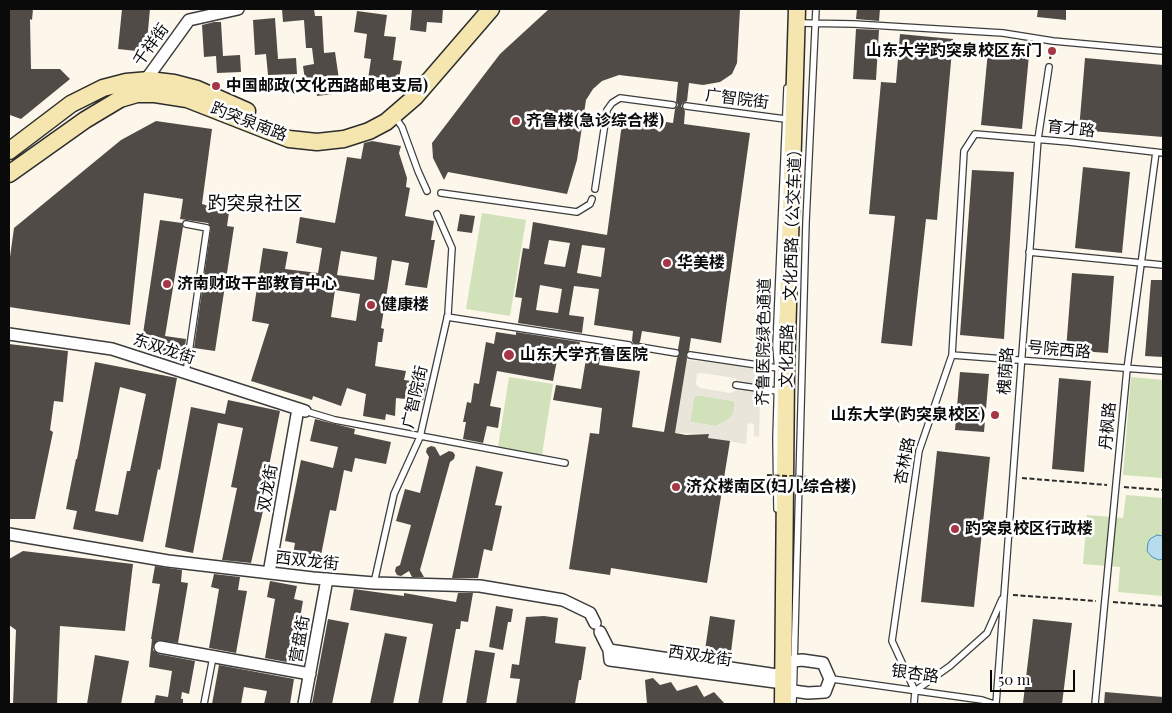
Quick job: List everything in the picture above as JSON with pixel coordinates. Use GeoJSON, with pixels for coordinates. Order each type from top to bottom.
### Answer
{"type":"FeatureCollection","features":[{"type":"Feature","properties":{"kind":"main road","name":"趵突泉南路"},"geometry":{"type":"LineString","coordinates":[[9,151],[71,104],[103,88],[126,82],[174,83],[197,89],[277,124],[305,132],[344,130],[374,120],[398,101],[420,78],[477,9]]}},
{"type":"Feature","properties":{"kind":"main road","name":"趵突泉南路"},"geometry":{"type":"LineString","coordinates":[[9,174],[85,120],[120,99],[137,94],[155,94],[187,99],[289,139],[318,142],[344,138],[369,131],[386,122],[415,97],[491,9]]}},
{"type":"Feature","properties":{"kind":"main road","name":"文化西路"},"geometry":{"type":"LineString","coordinates":[[786,687],[786,372],[797,16]]}},
{"type":"Feature","properties":{"kind":"street","name":"千祥街"},"geometry":{"type":"LineString","coordinates":[[145,81],[189,20],[238,9]]}},
{"type":"Feature","properties":{"kind":"street","name":"东双龙街"},"geometry":{"type":"LineString","coordinates":[[9,334],[112,349],[302,410]]}},
{"type":"Feature","properties":{"kind":"street","name":"双龙街"},"geometry":{"type":"LineString","coordinates":[[269,573],[302,410]]}},
{"type":"Feature","properties":{"kind":"street","name":"西双龙街"},"geometry":{"type":"LineString","coordinates":[[9,534],[168,561],[374,583],[480,586],[563,600],[590,613],[609,650],[610,660],[786,687]]}},
{"type":"Feature","properties":{"kind":"street","name":"营盘街"},"geometry":{"type":"LineString","coordinates":[[304,704],[327,579]]}},
{"type":"Feature","properties":{"kind":"street"},"geometry":{"type":"LineString","coordinates":[[160,647],[310,674]]}},
{"type":"Feature","properties":{"kind":"street"},"geometry":{"type":"LineString","coordinates":[[798,660],[823,663],[831,679],[825,692],[786,687],[798,660]]}},
{"type":"Feature","properties":{"kind":"lane","name":"文化西路（公交车道）"},"geometry":{"type":"LineString","coordinates":[[793,704],[786,687],[798,660],[806,232],[816,9]]}},
{"type":"Feature","properties":{"kind":"lane"},"geometry":{"type":"LineString","coordinates":[[797,16],[816,24],[854,24],[1002,33],[1054,41],[1163,52]]}},
{"type":"Feature","properties":{"kind":"lane","name":"槐荫路"},"geometry":{"type":"LineString","coordinates":[[995,704],[1038,139],[1049,67]]}},
{"type":"Feature","properties":{"kind":"lane","name":"齐鲁医院绿色通道"},"geometry":{"type":"LineString","coordinates":[[777,517],[776,438],[778,368],[776,346],[787,80]]}},
{"type":"Feature","properties":{"kind":"lane"},"geometry":{"type":"LineString","coordinates":[[595,190],[607,110],[612,103],[620,98],[673,105]]}},
{"type":"Feature","properties":{"kind":"lane","name":"广智院街"},"geometry":{"type":"LineString","coordinates":[[686,106],[785,119]]}},
{"type":"Feature","properties":{"kind":"lane"},"geometry":{"type":"LineString","coordinates":[[394,115],[402,127],[427,191]]}},
{"type":"Feature","properties":{"kind":"lane","name":"育才路"},"geometry":{"type":"LineString","coordinates":[[975,134],[1163,153]]}},
{"type":"Feature","properties":{"kind":"lane","name":"杏林路"},"geometry":{"type":"LineString","coordinates":[[914,704],[915,691],[892,641],[919,451],[952,355],[964,151],[975,134]]}},
{"type":"Feature","properties":{"kind":"lane","name":"丹枫路"},"geometry":{"type":"LineString","coordinates":[[1095,704],[1127,369],[1156,152]]}},
{"type":"Feature","properties":{"kind":"lane"},"geometry":{"type":"LineString","coordinates":[[441,193],[577,212],[590,204],[592,199]]}},
{"type":"Feature","properties":{"kind":"lane","name":"广智院街"},"geometry":{"type":"LineString","coordinates":[[374,583],[394,494],[420,437],[447,318],[452,248],[437,214]]}},
{"type":"Feature","properties":{"kind":"lane"},"geometry":{"type":"LineString","coordinates":[[186,224],[207,228],[186,373]]}},
{"type":"Feature","properties":{"kind":"lane"},"geometry":{"type":"LineString","coordinates":[[1029,252],[1163,265]]}},
{"type":"Feature","properties":{"kind":"lane"},"geometry":{"type":"LineString","coordinates":[[447,318],[629,345]]}},
{"type":"Feature","properties":{"kind":"lane"},"geometry":{"type":"LineString","coordinates":[[640,347],[676,353]]}},
{"type":"Feature","properties":{"kind":"lane"},"geometry":{"type":"LineString","coordinates":[[690,355],[778,368]]}},
{"type":"Feature","properties":{"kind":"lane","name":"号院西路"},"geometry":{"type":"LineString","coordinates":[[952,355],[1163,371]]}},
{"type":"Feature","properties":{"kind":"lane"},"geometry":{"type":"LineString","coordinates":[[736,385],[777,391]]}},
{"type":"Feature","properties":{"kind":"lane"},"geometry":{"type":"LineString","coordinates":[[302,410],[335,420],[565,463]]}},
{"type":"Feature","properties":{"kind":"lane"},"geometry":{"type":"LineString","coordinates":[[777,556],[786,687],[778,704]]}},
{"type":"Feature","properties":{"kind":"lane"},"geometry":{"type":"LineString","coordinates":[[915,691],[950,666],[986,633],[1004,594]]}},
{"type":"Feature","properties":{"kind":"lane"},"geometry":{"type":"LineString","coordinates":[[204,704],[213,657]]}},
{"type":"Feature","properties":{"kind":"lane","name":"银杏路"},"geometry":{"type":"LineString","coordinates":[[831,679],[982,700],[995,704]]}},
{"type":"Feature","properties":{"kind":"path"},"geometry":{"type":"LineString","coordinates":[[1049,67],[1054,41]]}},
{"type":"Feature","properties":{"kind":"path"},"geometry":{"type":"LineString","coordinates":[[767,475],[807,477]]}},
{"type":"Feature","properties":{"kind":"path"},"geometry":{"type":"LineString","coordinates":[[1012,477],[1163,490]]}},
{"type":"Feature","properties":{"kind":"path"},"geometry":{"type":"LineString","coordinates":[[1004,594],[1163,606]]}},
{"type":"Feature","properties":{"kind":"green space"},"geometry":{"type":"Polygon","coordinates":[[[482,213],[526,220],[510,316],[466,309],[482,213]]]}},
{"type":"Feature","properties":{"kind":"green space"},"geometry":{"type":"Polygon","coordinates":[[[509,377],[553,384],[542,455],[498,447],[509,377]]]}},
{"type":"Feature","properties":{"kind":"green space"},"geometry":{"type":"Polygon","coordinates":[[[1131,377],[1163,380],[1163,478],[1123,475],[1131,377]]]}},
{"type":"Feature","properties":{"kind":"green space"},"geometry":{"type":"Polygon","coordinates":[[[698,395],[733,401],[735,404],[733,414],[728,420],[716,426],[690,422],[694,397],[698,395]]]}},
{"type":"Feature","properties":{"kind":"green space"},"geometry":{"type":"Polygon","coordinates":[[[1126,495],[1163,498],[1163,596],[1118,592],[1120,567],[1083,564],[1087,515],[1123,518],[1126,495]]]}},
{"type":"Feature","properties":{"kind":"shaded area"},"geometry":{"type":"Polygon","coordinates":[[[687,360],[761,367],[759,437],[754,436],[754,424],[748,423],[746,444],[708,438],[709,434],[675,433],[687,360]],[[697,374],[696,384],[700,388],[731,393],[736,390],[737,381],[735,378],[697,374]],[[698,395],[694,397],[690,422],[716,426],[728,420],[733,414],[735,404],[733,401],[698,395]]]}},
{"type":"Feature","properties":{"kind":"water"},"geometry":{"type":"Polygon","coordinates":[[[1157,535],[1163,536],[1163,559],[1159,560],[1152,557],[1147,551],[1150,539],[1157,535]]]}},
{"type":"Feature","properties":{"kind":"building"},"geometry":{"type":"Polygon","coordinates":[[[10,9],[33,9],[32,20],[30,19],[31,69],[60,69],[70,79],[21,119],[10,115],[10,9]]]}},
{"type":"Feature","properties":{"kind":"building"},"geometry":{"type":"Polygon","coordinates":[[[122,9],[150,9],[146,52],[118,49],[122,9]]]}},
{"type":"Feature","properties":{"kind":"building"},"geometry":{"type":"Polygon","coordinates":[[[282,9],[314,9],[315,16],[322,16],[324,53],[335,52],[341,93],[317,96],[315,79],[305,80],[303,66],[314,64],[312,48],[306,48],[304,20],[283,22],[282,9]]]}},
{"type":"Feature","properties":{"kind":"building"},"geometry":{"type":"Polygon","coordinates":[[[412,9],[443,9],[442,23],[427,22],[426,32],[410,30],[412,9]]]}},
{"type":"Feature","properties":{"kind":"building"},"geometry":{"type":"Polygon","coordinates":[[[549,9],[740,9],[737,63],[732,74],[720,82],[703,85],[689,83],[687,101],[681,106],[685,111],[684,124],[750,133],[721,343],[691,338],[689,351],[686,354],[687,359],[675,433],[686,435],[709,434],[708,438],[730,441],[707,583],[611,568],[610,575],[569,569],[590,433],[599,434],[602,408],[553,400],[556,385],[581,389],[586,359],[558,355],[553,381],[497,371],[490,406],[501,408],[498,428],[487,426],[483,443],[463,439],[466,422],[463,422],[467,402],[471,403],[474,383],[479,384],[486,342],[494,344],[496,332],[516,335],[516,332],[580,342],[579,347],[601,351],[599,365],[640,371],[632,427],[664,432],[677,358],[680,354],[678,349],[680,337],[642,331],[636,350],[631,349],[634,345],[632,341],[633,331],[594,325],[599,289],[574,286],[569,315],[584,317],[582,333],[518,323],[522,298],[515,297],[523,248],[529,249],[533,222],[607,235],[623,116],[673,123],[675,109],[678,105],[676,102],[678,82],[619,75],[602,81],[593,89],[586,100],[577,160],[567,194],[448,172],[444,180],[433,158],[432,143],[500,54],[549,9]],[[549,240],[544,264],[565,267],[570,243],[549,240]],[[582,245],[577,273],[601,277],[605,248],[582,245]],[[540,285],[536,310],[558,313],[562,289],[540,285]]]}},
{"type":"Feature","properties":{"kind":"building"},"geometry":{"type":"Polygon","coordinates":[[[857,9],[880,9],[879,21],[856,19],[857,9]]]}},
{"type":"Feature","properties":{"kind":"building"},"geometry":{"type":"Polygon","coordinates":[[[1038,9],[1066,9],[1066,20],[1037,17],[1038,9]]]}},
{"type":"Feature","properties":{"kind":"building"},"geometry":{"type":"Polygon","coordinates":[[[357,11],[387,15],[384,36],[396,37],[393,60],[402,61],[397,90],[367,86],[371,59],[364,58],[367,34],[354,32],[357,11]]]}},
{"type":"Feature","properties":{"kind":"building"},"geometry":{"type":"Polygon","coordinates":[[[275,18],[278,59],[296,58],[297,74],[268,75],[266,54],[255,55],[253,20],[275,18]]]}},
{"type":"Feature","properties":{"kind":"building"},"geometry":{"type":"Polygon","coordinates":[[[221,22],[223,56],[240,55],[241,72],[217,73],[216,56],[204,57],[202,25],[221,22]]]}},
{"type":"Feature","properties":{"kind":"building"},"geometry":{"type":"Polygon","coordinates":[[[856,29],[879,30],[876,80],[853,79],[856,29]]]}},
{"type":"Feature","properties":{"kind":"building"},"geometry":{"type":"Polygon","coordinates":[[[900,34],[953,39],[937,220],[926,219],[912,346],[881,343],[895,216],[869,214],[881,82],[896,83],[900,34]]]}},
{"type":"Feature","properties":{"kind":"building"},"geometry":{"type":"Polygon","coordinates":[[[988,51],[1029,55],[1022,129],[981,125],[988,51]]]}},
{"type":"Feature","properties":{"kind":"building"},"geometry":{"type":"Polygon","coordinates":[[[1085,58],[1163,65],[1163,137],[1079,130],[1085,58]]]}},
{"type":"Feature","properties":{"kind":"building"},"geometry":{"type":"Polygon","coordinates":[[[156,121],[212,129],[202,204],[229,212],[227,226],[234,227],[215,351],[194,348],[211,227],[208,223],[180,219],[183,199],[144,193],[130,325],[9,307],[9,264],[14,228],[121,140],[156,121]]]}},
{"type":"Feature","properties":{"kind":"building"},"geometry":{"type":"Polygon","coordinates":[[[372,141],[401,146],[399,153],[407,178],[406,187],[410,188],[405,216],[434,221],[431,240],[435,240],[427,288],[405,285],[409,263],[392,260],[381,328],[384,329],[382,342],[378,342],[375,366],[406,371],[404,380],[427,383],[423,401],[396,398],[395,416],[386,414],[385,420],[363,416],[366,394],[347,388],[341,406],[313,396],[312,400],[251,381],[269,324],[252,321],[263,248],[288,252],[285,269],[318,273],[322,248],[296,243],[300,217],[335,223],[347,157],[361,159],[364,143],[372,141]],[[341,251],[337,275],[374,280],[377,257],[341,251]],[[335,290],[331,317],[356,321],[360,294],[335,290]]]}},
{"type":"Feature","properties":{"kind":"building"},"geometry":{"type":"Polygon","coordinates":[[[1083,167],[1130,172],[1122,253],[1075,248],[1083,167]]]}},
{"type":"Feature","properties":{"kind":"building"},"geometry":{"type":"Polygon","coordinates":[[[972,170],[1014,172],[1004,339],[960,335],[972,170]]]}},
{"type":"Feature","properties":{"kind":"building"},"geometry":{"type":"Polygon","coordinates":[[[460,214],[475,216],[472,233],[457,231],[460,214]]]}},
{"type":"Feature","properties":{"kind":"building"},"geometry":{"type":"Polygon","coordinates":[[[160,220],[182,223],[183,227],[165,336],[186,339],[184,354],[141,347],[160,220]]]}},
{"type":"Feature","properties":{"kind":"building"},"geometry":{"type":"Polygon","coordinates":[[[1072,273],[1114,276],[1108,353],[1066,350],[1072,273]]]}},
{"type":"Feature","properties":{"kind":"building"},"geometry":{"type":"Polygon","coordinates":[[[1151,280],[1163,280],[1163,357],[1145,356],[1151,280]]]}},
{"type":"Feature","properties":{"kind":"building"},"geometry":{"type":"Polygon","coordinates":[[[9,344],[68,351],[63,402],[54,401],[50,430],[53,432],[35,519],[9,519],[9,344]]]}},
{"type":"Feature","properties":{"kind":"building"},"geometry":{"type":"Polygon","coordinates":[[[95,362],[177,378],[160,470],[158,469],[143,542],[73,529],[77,511],[66,509],[95,362]],[[120,387],[95,511],[118,515],[127,471],[130,471],[146,394],[120,387]]]}},
{"type":"Feature","properties":{"kind":"building"},"geometry":{"type":"Polygon","coordinates":[[[960,372],[989,374],[984,432],[955,430],[960,372]]]}},
{"type":"Feature","properties":{"kind":"building"},"geometry":{"type":"Polygon","coordinates":[[[1059,378],[1091,381],[1084,472],[1052,469],[1059,378]]]}},
{"type":"Feature","properties":{"kind":"building"},"geometry":{"type":"Polygon","coordinates":[[[228,400],[280,411],[262,501],[265,502],[251,563],[222,560],[237,488],[231,487],[243,428],[218,423],[193,553],[165,547],[191,407],[225,414],[228,400]]]}},
{"type":"Feature","properties":{"kind":"building"},"geometry":{"type":"Polygon","coordinates":[[[315,419],[355,429],[354,434],[391,442],[386,464],[355,458],[352,472],[344,470],[336,511],[330,510],[320,560],[293,555],[295,543],[285,541],[301,460],[333,468],[338,447],[310,441],[315,419]]]}},
{"type":"Feature","properties":{"kind":"building"},"geometry":{"type":"Polygon","coordinates":[[[435,447],[440,456],[449,451],[455,455],[454,459],[450,462],[420,570],[424,577],[412,577],[409,571],[401,576],[397,575],[395,571],[396,567],[400,565],[411,525],[396,521],[405,489],[420,493],[429,457],[426,452],[427,448],[435,447]]]}},
{"type":"Feature","properties":{"kind":"building","name":"趵突泉校区行政楼"},"geometry":{"type":"Polygon","coordinates":[[[937,451],[990,457],[974,607],[921,602],[937,451]]]}},
{"type":"Feature","properties":{"kind":"building"},"geometry":{"type":"Polygon","coordinates":[[[476,466],[503,472],[495,505],[502,506],[492,551],[484,549],[478,578],[452,578],[476,466]]]}},
{"type":"Feature","properties":{"kind":"building"},"geometry":{"type":"Polygon","coordinates":[[[23,551],[133,564],[125,631],[60,626],[57,704],[13,704],[16,630],[9,625],[9,559],[23,551]]]}},
{"type":"Feature","properties":{"kind":"building"},"geometry":{"type":"Polygon","coordinates":[[[155,566],[182,570],[181,582],[188,583],[178,643],[158,640],[153,646],[153,650],[158,654],[195,661],[189,694],[182,692],[181,699],[183,699],[183,704],[154,704],[156,695],[168,697],[172,671],[149,667],[151,639],[160,584],[152,583],[155,566]]]}},
{"type":"Feature","properties":{"kind":"building"},"geometry":{"type":"Polygon","coordinates":[[[214,574],[240,577],[238,590],[247,591],[236,653],[209,648],[219,589],[211,587],[214,574]]]}},
{"type":"Feature","properties":{"kind":"building"},"geometry":{"type":"Polygon","coordinates":[[[270,581],[297,586],[294,599],[303,601],[292,663],[265,658],[275,599],[267,597],[270,581]]]}},
{"type":"Feature","properties":{"kind":"building"},"geometry":{"type":"Polygon","coordinates":[[[354,589],[404,596],[404,593],[456,602],[458,593],[473,593],[468,622],[461,621],[460,629],[456,629],[442,704],[418,704],[433,624],[350,610],[354,589]]]}},
{"type":"Feature","properties":{"kind":"building"},"geometry":{"type":"Polygon","coordinates":[[[496,606],[513,609],[511,622],[508,622],[503,650],[489,647],[496,606]]]}},
{"type":"Feature","properties":{"kind":"building"},"geometry":{"type":"Polygon","coordinates":[[[544,616],[558,618],[555,643],[586,647],[575,704],[516,704],[520,679],[510,678],[512,664],[519,665],[526,617],[544,616]]]}},
{"type":"Feature","properties":{"kind":"building"},"geometry":{"type":"Polygon","coordinates":[[[710,616],[735,620],[730,660],[704,657],[710,616]]]}},
{"type":"Feature","properties":{"kind":"building"},"geometry":{"type":"Polygon","coordinates":[[[328,619],[349,623],[332,704],[312,704],[328,619]]]}},
{"type":"Feature","properties":{"kind":"building"},"geometry":{"type":"Polygon","coordinates":[[[1033,619],[1072,623],[1062,704],[1023,703],[1033,619]]]}},
{"type":"Feature","properties":{"kind":"building"},"geometry":{"type":"Polygon","coordinates":[[[385,633],[407,637],[393,704],[370,704],[385,633]]]}},
{"type":"Feature","properties":{"kind":"building"},"geometry":{"type":"Polygon","coordinates":[[[475,650],[495,653],[486,704],[466,704],[475,650]]]}},
{"type":"Feature","properties":{"kind":"building"},"geometry":{"type":"Polygon","coordinates":[[[95,655],[129,661],[121,704],[87,704],[95,655]]]}},
{"type":"Feature","properties":{"kind":"building"},"geometry":{"type":"Polygon","coordinates":[[[219,665],[294,679],[290,704],[264,704],[267,691],[244,687],[241,704],[212,704],[219,665]]]}},
{"type":"Feature","properties":{"kind":"building"},"geometry":{"type":"Polygon","coordinates":[[[653,678],[660,685],[671,682],[677,691],[697,685],[704,697],[714,692],[725,704],[647,704],[645,680],[653,678]]]}},
{"type":"Feature","properties":{"kind":"building"},"geometry":{"type":"Polygon","coordinates":[[[1105,692],[1163,697],[1163,704],[1104,704],[1105,692]]]}},
{"type":"Feature","properties":{"kind":"place","name":"山东大学趵突泉校区东门"},"geometry":{"type":"Point","coordinates":[1052,51]}},
{"type":"Feature","properties":{"kind":"place","name":"中国邮政(文化西路邮电支局)"},"geometry":{"type":"Point","coordinates":[216,86]}},
{"type":"Feature","properties":{"kind":"place","name":"齐鲁楼(急诊综合楼)"},"geometry":{"type":"Point","coordinates":[516,121]}},
{"type":"Feature","properties":{"kind":"place","name":"华美楼"},"geometry":{"type":"Point","coordinates":[667,263]}},
{"type":"Feature","properties":{"kind":"place","name":"济南财政干部教育中心"},"geometry":{"type":"Point","coordinates":[167,284]}},
{"type":"Feature","properties":{"kind":"place","name":"健康楼"},"geometry":{"type":"Point","coordinates":[371,305]}},
{"type":"Feature","properties":{"kind":"place","name":"山东大学齐鲁医院"},"geometry":{"type":"Point","coordinates":[509,355]}},
{"type":"Feature","properties":{"kind":"place","name":"山东大学(趵突泉校区)"},"geometry":{"type":"Point","coordinates":[995,415]}},
{"type":"Feature","properties":{"kind":"place","name":"济众楼南区(妇儿综合楼)"},"geometry":{"type":"Point","coordinates":[676,487]}},
{"type":"Feature","properties":{"kind":"place","name":"趵突泉校区行政楼"},"geometry":{"type":"Point","coordinates":[955,529]}},
{"type":"Feature","properties":{"kind":"district","name":"趵突泉社区"},"geometry":{"type":"Point","coordinates":[255,204]}}]}
